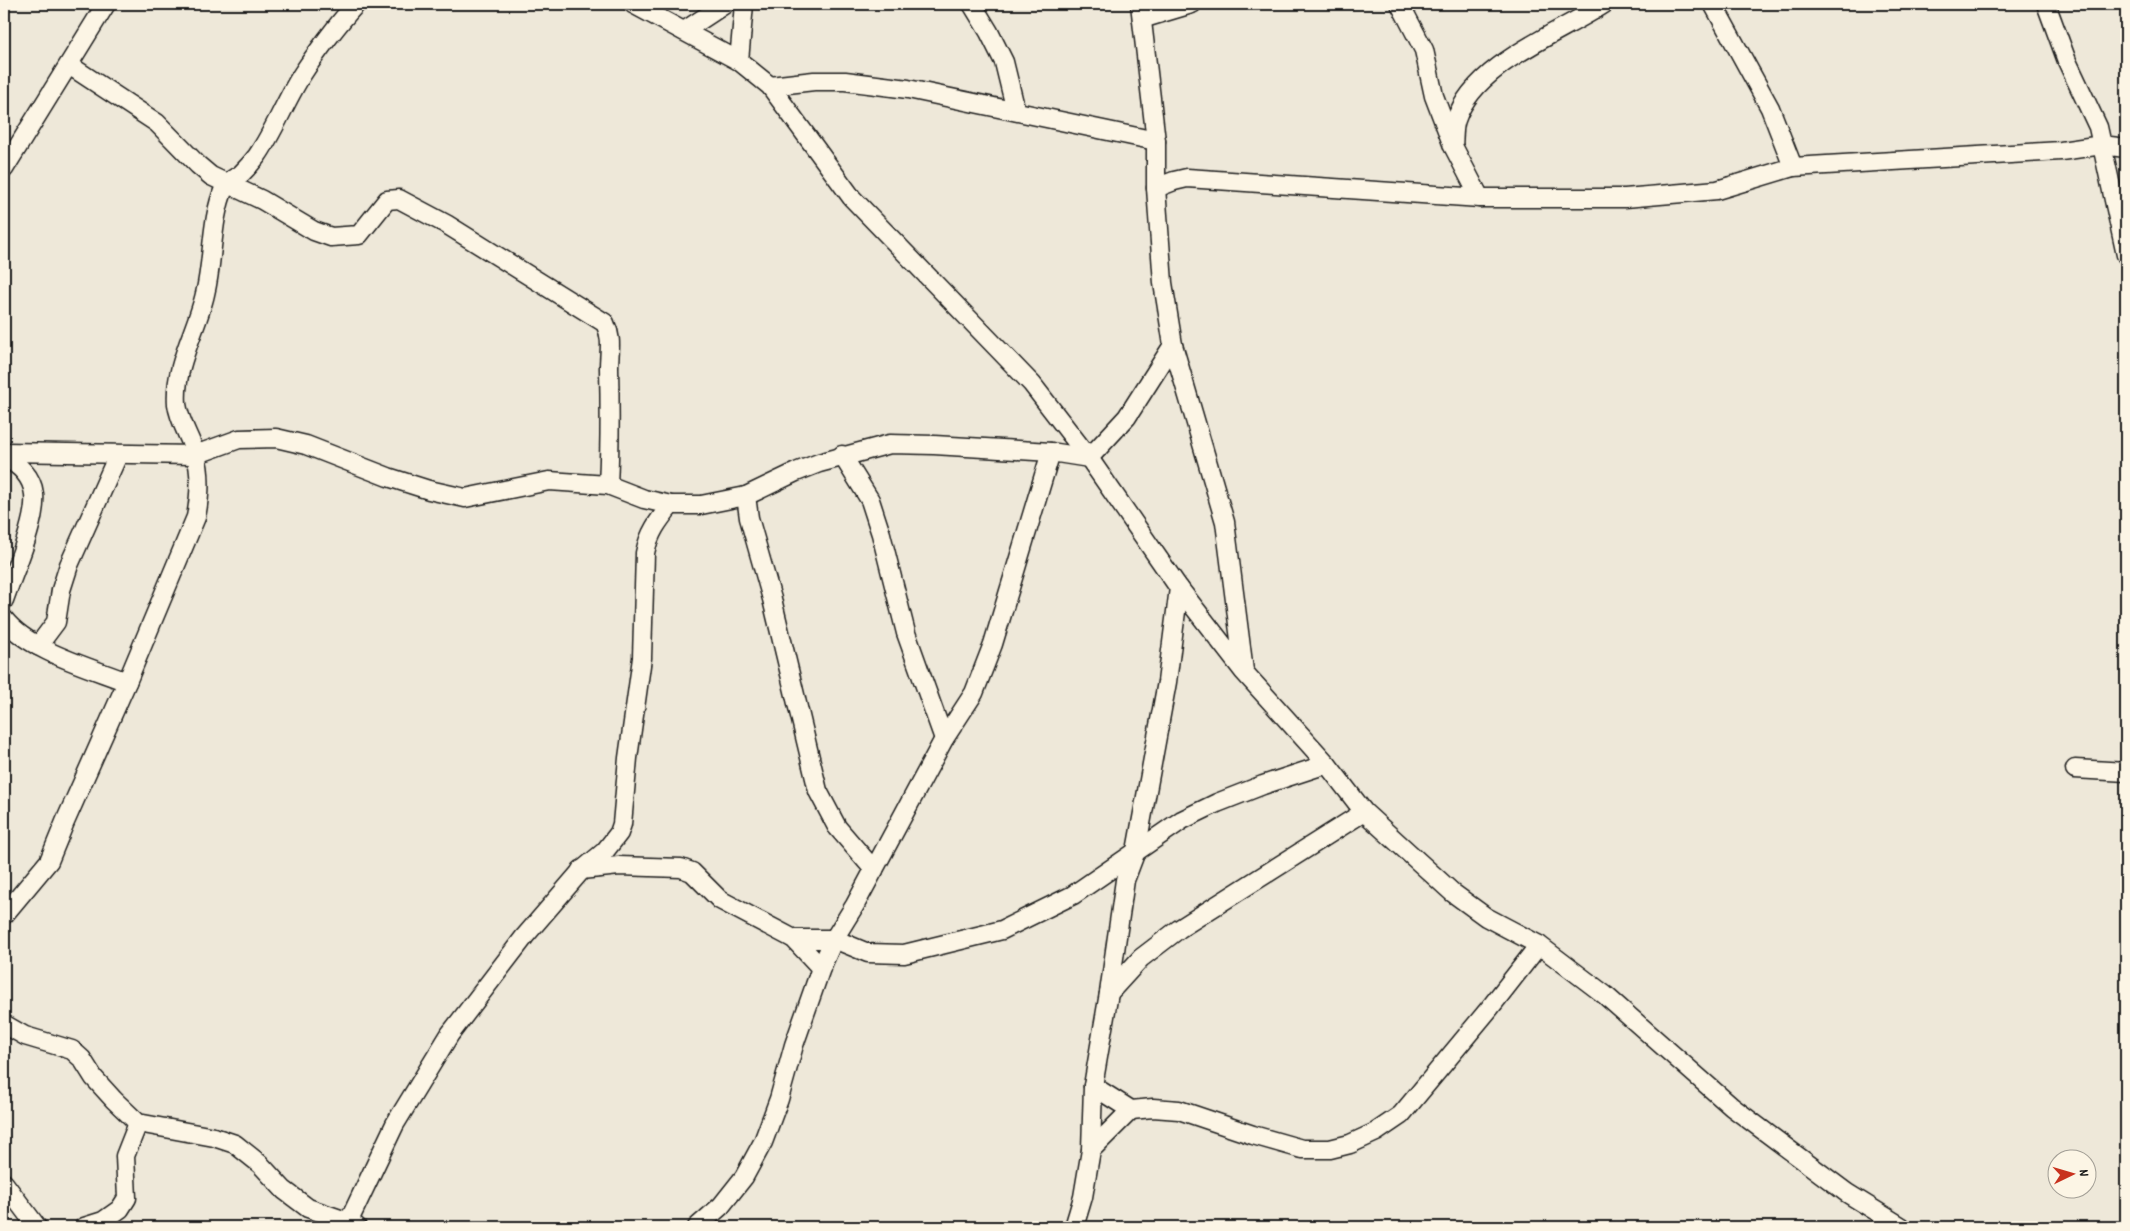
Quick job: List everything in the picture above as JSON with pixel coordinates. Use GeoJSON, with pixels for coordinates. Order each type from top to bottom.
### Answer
{"type":"FeatureCollection","features":[{"type":"Feature","properties":{"kind":"street"},"geometry":{"type":"LineString","coordinates":[[4,169],[106,4]]}},
{"type":"Feature","properties":{"kind":"street"},"geometry":{"type":"LineString","coordinates":[[4,915],[49,861],[196,517],[200,496],[196,455],[177,404],[184,354],[196,325],[205,294],[212,258],[213,235],[218,206],[226,184],[241,174],[258,155],[303,72],[356,4]]}},
{"type":"Feature","properties":{"kind":"street"},"geometry":{"type":"LineString","coordinates":[[633,4],[739,61],[770,86],[852,198],[1032,384],[1089,458],[1180,588],[1244,672],[1326,764],[1364,812],[1453,893],[1486,918],[1539,945],[1604,995],[1732,1107],[1847,1193],[1902,1227]]}},
{"type":"Feature","properties":{"kind":"street"},"geometry":{"type":"LineString","coordinates":[[684,31],[726,4]]}},
{"type":"Feature","properties":{"kind":"street"},"geometry":{"type":"LineString","coordinates":[[739,61],[744,4]]}},
{"type":"Feature","properties":{"kind":"street"},"geometry":{"type":"LineString","coordinates":[[972,4],[1004,62],[1016,111]]}},
{"type":"Feature","properties":{"kind":"street"},"geometry":{"type":"LineString","coordinates":[[1192,4],[1139,9],[1156,141],[1156,188],[1163,283],[1173,345],[1225,522],[1244,672]]}},
{"type":"Feature","properties":{"kind":"street"},"geometry":{"type":"LineString","coordinates":[[1400,4],[1424,50],[1434,96],[1453,146],[1480,198]]}},
{"type":"Feature","properties":{"kind":"street"},"geometry":{"type":"LineString","coordinates":[[1453,146],[1455,121],[1464,102],[1490,72],[1604,4]]}},
{"type":"Feature","properties":{"kind":"street"},"geometry":{"type":"LineString","coordinates":[[1713,4],[1770,108],[1793,167]]}},
{"type":"Feature","properties":{"kind":"street"},"geometry":{"type":"LineString","coordinates":[[2046,4],[2067,61],[2098,127],[2126,255]]}},
{"type":"Feature","properties":{"kind":"street"},"geometry":{"type":"LineString","coordinates":[[69,65],[157,123],[211,176],[262,200],[314,231],[331,237],[359,235],[387,200],[399,199],[446,224],[605,323],[611,335],[609,367],[611,427],[608,485]]}},
{"type":"Feature","properties":{"kind":"street"},"geometry":{"type":"LineString","coordinates":[[770,86],[814,81],[845,81],[908,89],[1156,141]]}},
{"type":"Feature","properties":{"kind":"street"},"geometry":{"type":"LineString","coordinates":[[1156,188],[1174,180],[1187,178],[1480,198],[1625,198],[1717,190],[1793,167],[2061,151],[2102,145],[2126,148]]}},
{"type":"Feature","properties":{"kind":"street"},"geometry":{"type":"LineString","coordinates":[[1089,458],[1127,416],[1173,345]]}},
{"type":"Feature","properties":{"kind":"street"},"geometry":{"type":"LineString","coordinates":[[4,452],[196,455],[239,439],[276,438],[306,445],[388,477],[429,490],[465,498],[549,480],[608,485],[644,499],[671,505],[702,505],[746,496],[796,472],[842,455],[890,444],[1051,452],[1089,458]]}},
{"type":"Feature","properties":{"kind":"street"},"geometry":{"type":"LineString","coordinates":[[697,1227],[721,1206],[744,1177],[764,1142],[821,968],[834,939],[856,905],[944,739],[974,693],[993,644],[1051,452]]}},
{"type":"Feature","properties":{"kind":"street"},"geometry":{"type":"LineString","coordinates":[[38,646],[56,622],[61,590],[69,565],[118,455]]}},
{"type":"Feature","properties":{"kind":"street"},"geometry":{"type":"LineString","coordinates":[[842,455],[870,500],[881,534],[906,633],[944,739]]}},
{"type":"Feature","properties":{"kind":"street"},"geometry":{"type":"LineString","coordinates":[[4,457],[14,462],[27,474],[34,493],[32,517],[4,600]]}},
{"type":"Feature","properties":{"kind":"street"},"geometry":{"type":"LineString","coordinates":[[746,496],[749,518],[772,599],[818,791],[837,827],[874,870]]}},
{"type":"Feature","properties":{"kind":"street"},"geometry":{"type":"LineString","coordinates":[[4,1024],[25,1036],[72,1050],[82,1059],[94,1078],[138,1123],[214,1137],[234,1144],[260,1164],[284,1190],[308,1208],[350,1225],[394,1124],[450,1034],[525,936],[581,870],[605,851],[620,833],[642,658],[645,553],[648,538],[654,524],[671,505]]}},
{"type":"Feature","properties":{"kind":"street"},"geometry":{"type":"LineString","coordinates":[[1074,1227],[1083,1196],[1091,1150],[1092,1086],[1110,993],[1125,880],[1136,851],[1167,682],[1180,588]]}},
{"type":"Feature","properties":{"kind":"street"},"geometry":{"type":"LineString","coordinates":[[4,619],[13,631],[38,646],[127,682]]}},
{"type":"Feature","properties":{"kind":"street"},"geometry":{"type":"LineString","coordinates":[[794,939],[834,939],[868,953],[904,954],[1002,930],[1073,895],[1182,820],[1263,784],[1326,764]]}},
{"type":"Feature","properties":{"kind":"street"},"geometry":{"type":"LineString","coordinates":[[2074,769],[2126,772]]}},
{"type":"Feature","properties":{"kind":"street"},"geometry":{"type":"LineString","coordinates":[[1110,993],[1140,958],[1178,929],[1364,812]]}},
{"type":"Feature","properties":{"kind":"street"},"geometry":{"type":"LineString","coordinates":[[581,870],[619,866],[681,868],[692,872],[720,900],[794,939],[821,968]]}},
{"type":"Feature","properties":{"kind":"street"},"geometry":{"type":"LineString","coordinates":[[1092,1086],[1132,1110],[1153,1108],[1179,1110],[1302,1149],[1330,1150],[1350,1144],[1376,1132],[1402,1115],[1489,1010],[1539,945]]}},
{"type":"Feature","properties":{"kind":"street"},"geometry":{"type":"LineString","coordinates":[[1091,1150],[1132,1110]]}},
{"type":"Feature","properties":{"kind":"street"},"geometry":{"type":"LineString","coordinates":[[84,1227],[103,1221],[120,1209],[127,1198],[126,1156],[138,1123]]}},
{"type":"Feature","properties":{"kind":"street"},"geometry":{"type":"LineString","coordinates":[[4,1183],[37,1227]]}}]}
